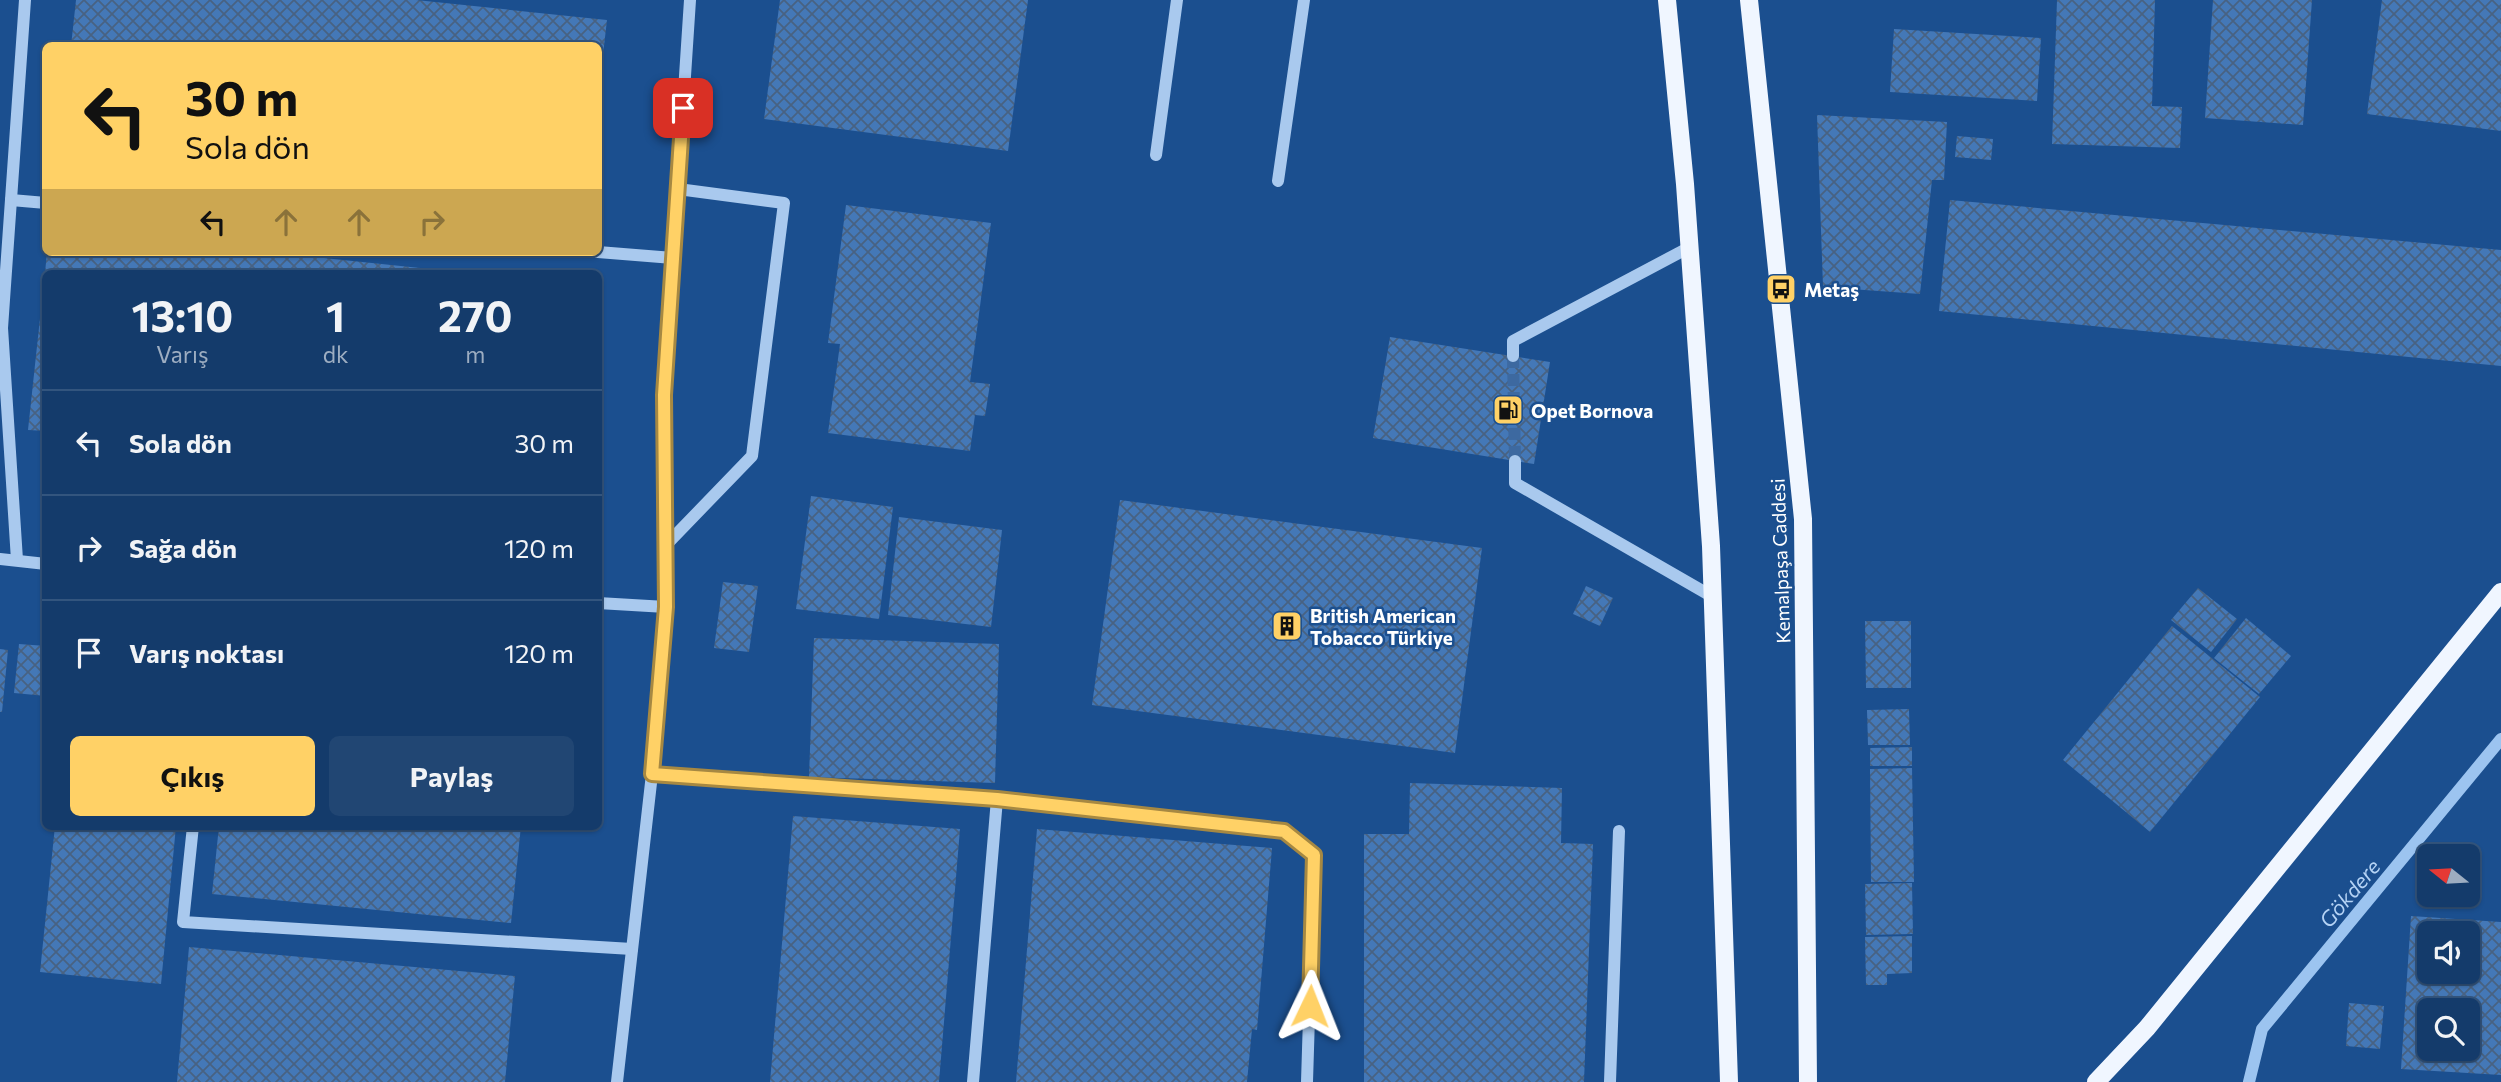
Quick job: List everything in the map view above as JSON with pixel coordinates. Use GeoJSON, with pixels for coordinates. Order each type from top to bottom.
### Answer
{"type":"FeatureCollection","features":[{"type":"Feature","properties":{"kind":"main road"},"geometry":{"type":"LineString","coordinates":[[1667,0],[1690,247],[1711,546],[1729,1082]]}},
{"type":"Feature","properties":{"kind":"main road","name":"Kemalpaşa Caddesi"},"geometry":{"type":"LineString","coordinates":[[1749,0],[1803,519],[1808,1082]]}},
{"type":"Feature","properties":{"kind":"main road"},"geometry":{"type":"LineString","coordinates":[[2096,1082],[2147,1028],[2286,860],[2501,592]]}},
{"type":"Feature","properties":{"kind":"street"},"geometry":{"type":"LineString","coordinates":[[17,561],[2,328],[25,0]]}},
{"type":"Feature","properties":{"kind":"street"},"geometry":{"type":"LineString","coordinates":[[617,1082],[652,774],[666,607],[664,395],[690,0]]}},
{"type":"Feature","properties":{"kind":"street"},"geometry":{"type":"LineString","coordinates":[[1156,155],[1177,0]]}},
{"type":"Feature","properties":{"kind":"street"},"geometry":{"type":"LineString","coordinates":[[1279,181],[1304,0]]}},
{"type":"Feature","properties":{"kind":"street"},"geometry":{"type":"LineString","coordinates":[[665,546],[752,456],[784,203],[677,189]]}},
{"type":"Feature","properties":{"kind":"street"},"geometry":{"type":"LineString","coordinates":[[11,200],[42,203]]}},
{"type":"Feature","properties":{"kind":"street"},"geometry":{"type":"LineString","coordinates":[[1513,356],[1513,341],[1690,247]]}},
{"type":"Feature","properties":{"kind":"street"},"geometry":{"type":"LineString","coordinates":[[602,252],[673,258]]}},
{"type":"Feature","properties":{"kind":"street"},"geometry":{"type":"LineString","coordinates":[[1515,460],[1515,483],[1713,597]]}},
{"type":"Feature","properties":{"kind":"street"},"geometry":{"type":"LineString","coordinates":[[0,559],[42,564]]}},
{"type":"Feature","properties":{"kind":"street"},"geometry":{"type":"LineString","coordinates":[[602,603],[666,607]]}},
{"type":"Feature","properties":{"kind":"street"},"geometry":{"type":"LineString","coordinates":[[652,774],[997,799],[1284,831],[1314,855],[1307,1082]]}},
{"type":"Feature","properties":{"kind":"street"},"geometry":{"type":"LineString","coordinates":[[973,1082],[997,799]]}},
{"type":"Feature","properties":{"kind":"street"},"geometry":{"type":"LineString","coordinates":[[193,830],[183,922],[632,949]]}},
{"type":"Feature","properties":{"kind":"street"},"geometry":{"type":"LineString","coordinates":[[1610,1082],[1619,831]]}},
{"type":"Feature","properties":{"kind":"building"},"geometry":{"type":"Polygon","coordinates":[[[76,0],[416,0],[607,20],[602,64],[602,42],[71,42],[76,0]]]}},
{"type":"Feature","properties":{"kind":"building"},"geometry":{"type":"Polygon","coordinates":[[[780,0],[1028,0],[1008,151],[764,119],[780,0]]]}},
{"type":"Feature","properties":{"kind":"building"},"geometry":{"type":"Polygon","coordinates":[[[2057,0],[2155,0],[2152,106],[2182,107],[2180,148],[2052,144],[2057,0]]]}},
{"type":"Feature","properties":{"kind":"building"},"geometry":{"type":"Polygon","coordinates":[[[2213,0],[2312,0],[2303,125],[2205,118],[2213,0]]]}},
{"type":"Feature","properties":{"kind":"building"},"geometry":{"type":"Polygon","coordinates":[[[2382,0],[2501,0],[2501,131],[2367,114],[2382,0]]]}},
{"type":"Feature","properties":{"kind":"building"},"geometry":{"type":"Polygon","coordinates":[[[1894,29],[2041,38],[2037,101],[1890,92],[1894,29]]]}},
{"type":"Feature","properties":{"kind":"building"},"geometry":{"type":"Polygon","coordinates":[[[1817,115],[1947,122],[1944,180],[1932,180],[1920,294],[1823,287],[1817,115]]]}},
{"type":"Feature","properties":{"kind":"building"},"geometry":{"type":"Polygon","coordinates":[[[1957,136],[1993,139],[1991,160],[1955,157],[1957,136]]]}},
{"type":"Feature","properties":{"kind":"building"},"geometry":{"type":"Polygon","coordinates":[[[1950,200],[2501,250],[2501,366],[1939,311],[1950,200]]]}},
{"type":"Feature","properties":{"kind":"building"},"geometry":{"type":"Polygon","coordinates":[[[846,205],[991,223],[970,382],[990,384],[985,416],[975,415],[970,451],[828,433],[840,344],[828,343],[846,205]]]}},
{"type":"Feature","properties":{"kind":"building"},"geometry":{"type":"Polygon","coordinates":[[[47,256],[305,256],[439,270],[45,270],[47,256]]]}},
{"type":"Feature","properties":{"kind":"building"},"geometry":{"type":"Polygon","coordinates":[[[42,300],[42,431],[28,430],[42,300]]]}},
{"type":"Feature","properties":{"kind":"building"},"geometry":{"type":"Polygon","coordinates":[[[1390,337],[1550,362],[1534,464],[1373,438],[1390,337]]]}},
{"type":"Feature","properties":{"kind":"building"},"geometry":{"type":"Polygon","coordinates":[[[811,496],[893,507],[879,619],[796,609],[811,496]]]}},
{"type":"Feature","properties":{"kind":"building","name":"British American Tobacco Türkiye"},"geometry":{"type":"Polygon","coordinates":[[[1120,500],[1482,548],[1455,753],[1092,705],[1120,500]]]}},
{"type":"Feature","properties":{"kind":"building"},"geometry":{"type":"Polygon","coordinates":[[[899,517],[1002,530],[991,627],[888,615],[899,517]]]}},
{"type":"Feature","properties":{"kind":"building"},"geometry":{"type":"Polygon","coordinates":[[[723,582],[758,586],[749,652],[714,648],[723,582]]]}},
{"type":"Feature","properties":{"kind":"building"},"geometry":{"type":"Polygon","coordinates":[[[1586,586],[1613,598],[1600,626],[1573,614],[1586,586]]]}},
{"type":"Feature","properties":{"kind":"building"},"geometry":{"type":"Polygon","coordinates":[[[2198,588],[2237,619],[2211,652],[2171,620],[2198,588]]]}},
{"type":"Feature","properties":{"kind":"building"},"geometry":{"type":"Polygon","coordinates":[[[2246,618],[2291,656],[2259,694],[2214,658],[2246,618]]]}},
{"type":"Feature","properties":{"kind":"building"},"geometry":{"type":"Polygon","coordinates":[[[1865,621],[1911,621],[1911,688],[1866,688],[1865,621]]]}},
{"type":"Feature","properties":{"kind":"building"},"geometry":{"type":"Polygon","coordinates":[[[2172,626],[2260,697],[2150,832],[2063,760],[2172,626]]]}},
{"type":"Feature","properties":{"kind":"building"},"geometry":{"type":"Polygon","coordinates":[[[814,638],[999,644],[995,783],[809,777],[814,638]]]}},
{"type":"Feature","properties":{"kind":"building"},"geometry":{"type":"Polygon","coordinates":[[[19,644],[42,646],[42,696],[14,693],[19,644]]]}},
{"type":"Feature","properties":{"kind":"building"},"geometry":{"type":"Polygon","coordinates":[[[0,649],[8,650],[2,712],[0,712],[0,649]]]}},
{"type":"Feature","properties":{"kind":"building"},"geometry":{"type":"Polygon","coordinates":[[[1909,709],[1910,745],[1868,745],[1867,710],[1909,709]]]}},
{"type":"Feature","properties":{"kind":"building"},"geometry":{"type":"Polygon","coordinates":[[[1912,747],[1912,766],[1870,766],[1870,748],[1912,747]]]}},
{"type":"Feature","properties":{"kind":"building"},"geometry":{"type":"Polygon","coordinates":[[[1912,768],[1914,882],[1871,882],[1870,769],[1912,768]]]}},
{"type":"Feature","properties":{"kind":"building"},"geometry":{"type":"Polygon","coordinates":[[[1410,783],[1562,788],[1561,843],[1593,844],[1584,1082],[1364,1082],[1364,834],[1409,834],[1410,783]]]}},
{"type":"Feature","properties":{"kind":"building"},"geometry":{"type":"Polygon","coordinates":[[[793,816],[960,829],[939,1082],[770,1082],[793,816]]]}},
{"type":"Feature","properties":{"kind":"building"},"geometry":{"type":"Polygon","coordinates":[[[1037,829],[1272,848],[1257,1030],[1252,1029],[1247,1082],[1016,1082],[1037,829]]]}},
{"type":"Feature","properties":{"kind":"building"},"geometry":{"type":"Polygon","coordinates":[[[55,830],[176,830],[161,984],[40,972],[55,830]]]}},
{"type":"Feature","properties":{"kind":"building"},"geometry":{"type":"Polygon","coordinates":[[[219,830],[521,830],[511,923],[212,894],[219,830]]]}},
{"type":"Feature","properties":{"kind":"building"},"geometry":{"type":"Polygon","coordinates":[[[1912,883],[1913,934],[1866,935],[1865,884],[1912,883]]]}},
{"type":"Feature","properties":{"kind":"building"},"geometry":{"type":"Polygon","coordinates":[[[2411,916],[2501,922],[2501,1075],[2401,1069],[2411,916]]]}},
{"type":"Feature","properties":{"kind":"building"},"geometry":{"type":"Polygon","coordinates":[[[1912,936],[1912,973],[1887,974],[1887,985],[1866,985],[1865,937],[1912,936]]]}},
{"type":"Feature","properties":{"kind":"building"},"geometry":{"type":"Polygon","coordinates":[[[189,947],[515,976],[505,1082],[177,1082],[189,947]]]}},
{"type":"Feature","properties":{"kind":"building"},"geometry":{"type":"Polygon","coordinates":[[[2349,1003],[2384,1006],[2380,1049],[2346,1046],[2349,1003]]]}},
{"type":"Feature","properties":{"kind":"waterway","name":"Gökdere"},"geometry":{"type":"LineString","coordinates":[[2249,1082],[2262,1029],[2501,739]]}},
{"type":"Feature","properties":{"kind":"tunnel"},"geometry":{"type":"LineString","coordinates":[[1513,356],[1515,461]]}},
{"type":"Feature","properties":{"kind":"place","name":"Metaş"},"geometry":{"type":"Point","coordinates":[1781,289]}},
{"type":"Feature","properties":{"kind":"place","name":"Opet Bornova"},"geometry":{"type":"Point","coordinates":[1508,410]}},
{"type":"Feature","properties":{"kind":"place","name":"British American Tobacco Türkiye"},"geometry":{"type":"Point","coordinates":[1287,626]}},
{"type":"Feature","properties":{"kind":"route"},"geometry":{"type":"LineString","coordinates":[[683,108],[664,395],[666,607],[652,774],[997,799],[1284,831],[1314,855],[1310,1006]]}}]}
